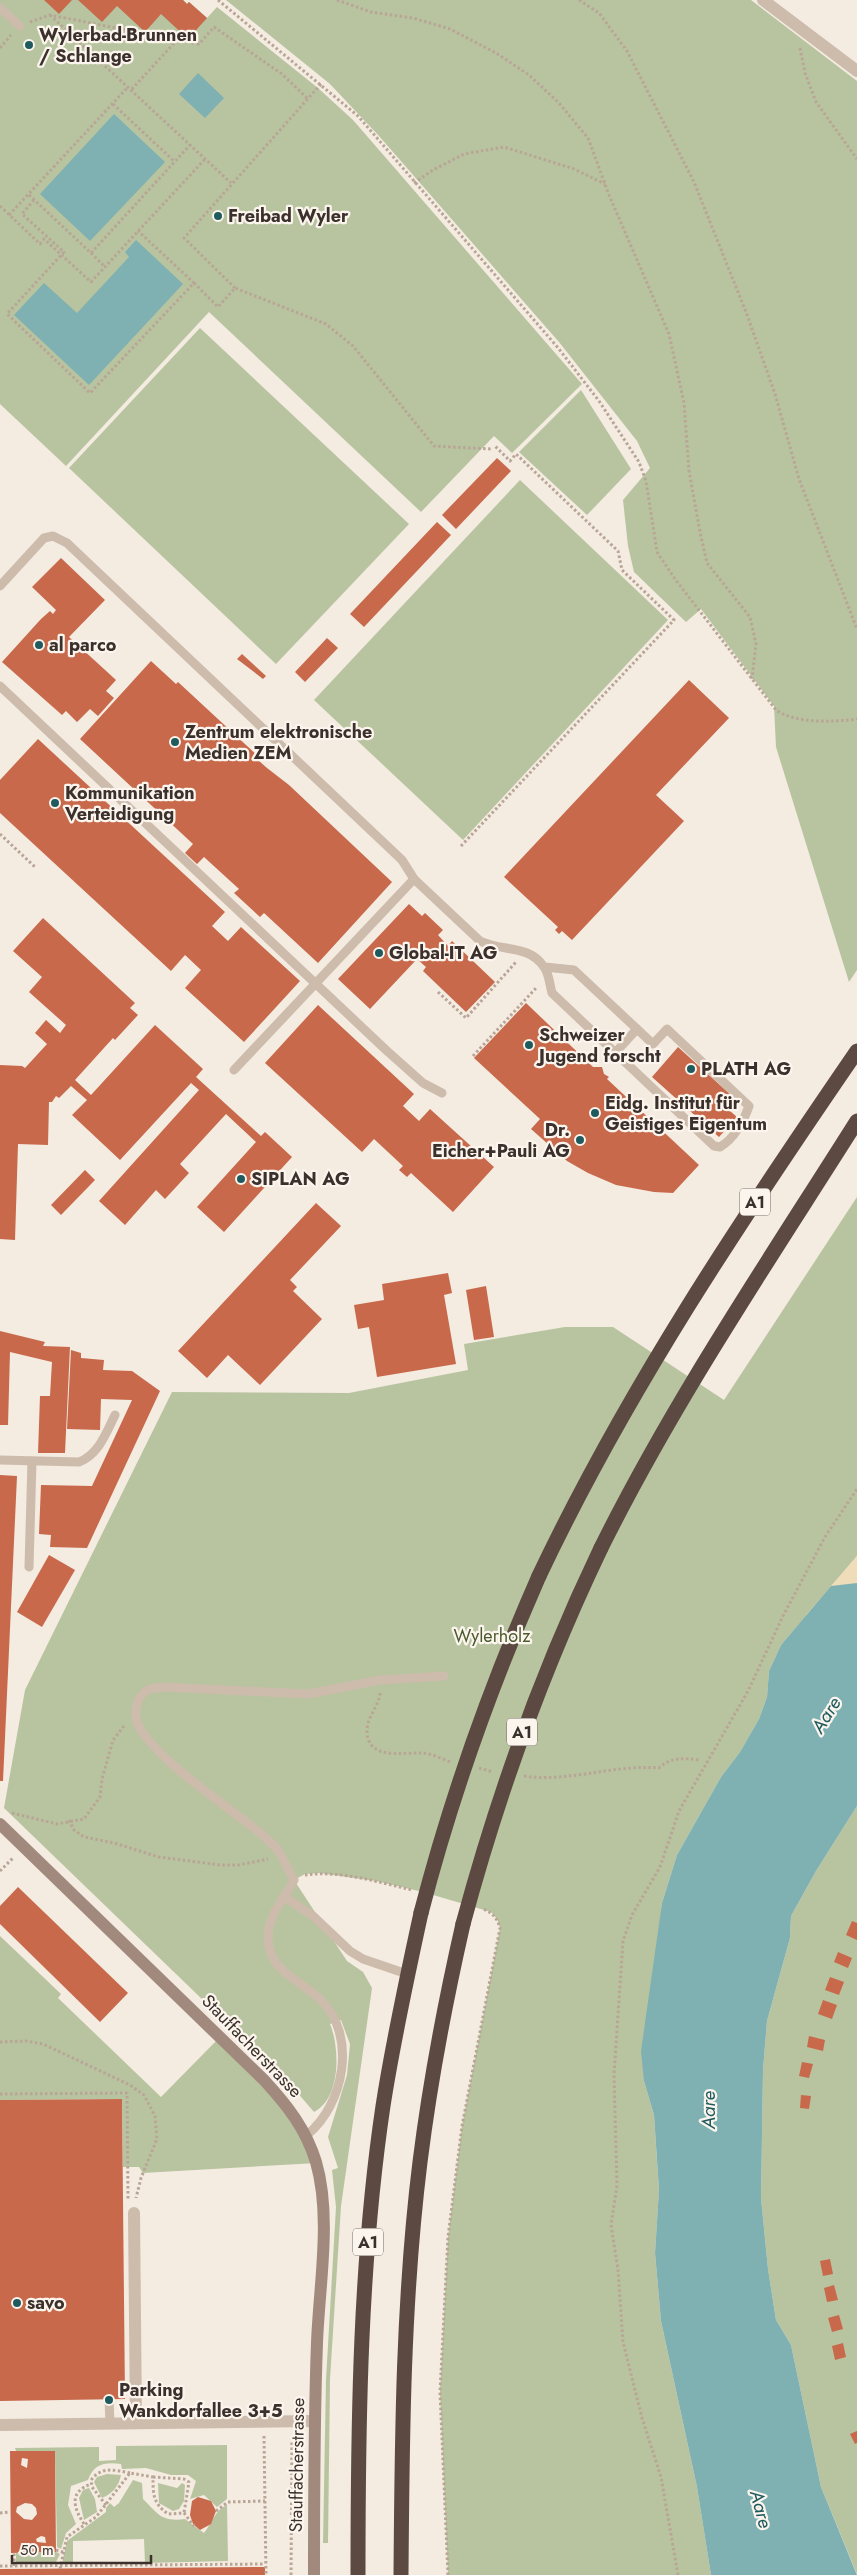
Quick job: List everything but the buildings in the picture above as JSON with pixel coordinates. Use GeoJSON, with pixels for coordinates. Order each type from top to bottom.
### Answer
{"type":"FeatureCollection","features":[{"type":"Feature","properties":{"kind":"highway","name":"A1"},"geometry":{"type":"LineString","coordinates":[[358,2575],[360,2389],[367,2258],[383,2107],[407,1974],[421,1913],[462,1770],[519,1621],[581,1489],[656,1355],[756,1200],[857,1051]]}},
{"type":"Feature","properties":{"kind":"highway","name":"A1"},"geometry":{"type":"LineString","coordinates":[[401,2575],[405,2364],[414,2214],[435,2056],[463,1924],[504,1785],[559,1640],[620,1509],[693,1378],[857,1121]]}},
{"type":"Feature","properties":{"kind":"street"},"geometry":{"type":"LineString","coordinates":[[763,0],[857,71]]}},
{"type":"Feature","properties":{"kind":"street","name":"Stauffacherstrasse"},"geometry":{"type":"LineString","coordinates":[[0,1824],[264,2080],[296,2117],[307,2135],[320,2177],[324,2216],[315,2421],[314,2575]]}},
{"type":"Feature","properties":{"kind":"street"},"geometry":{"type":"LineString","coordinates":[[134,2213],[136,2423]]}},
{"type":"Feature","properties":{"kind":"street"},"geometry":{"type":"LineString","coordinates":[[0,2425],[315,2421]]}},
{"type":"Feature","properties":{"kind":"lane"},"geometry":{"type":"LineString","coordinates":[[0,8],[20,26]]}},
{"type":"Feature","properties":{"kind":"lane"},"geometry":{"type":"LineString","coordinates":[[0,586],[44,538],[53,536],[68,543],[402,860],[414,879],[480,941],[492,946],[527,951],[546,971],[552,993],[714,1146],[720,1147],[725,1144],[744,1120],[749,1106],[667,1028],[653,1044],[574,970],[546,971]]}},
{"type":"Feature","properties":{"kind":"lane"},"geometry":{"type":"LineString","coordinates":[[0,686],[423,1083],[442,1093]]}},
{"type":"Feature","properties":{"kind":"lane"},"geometry":{"type":"LineString","coordinates":[[234,1070],[414,879]]}},
{"type":"Feature","properties":{"kind":"lane"},"geometry":{"type":"LineString","coordinates":[[615,1053],[637,1029]]}},
{"type":"Feature","properties":{"kind":"lane"},"geometry":{"type":"LineString","coordinates":[[0,1460],[74,1463],[84,1460],[99,1446],[114,1415]]}},
{"type":"Feature","properties":{"kind":"lane"},"geometry":{"type":"LineString","coordinates":[[28,1567],[32,1461]]}},
{"type":"Feature","properties":{"kind":"lane"},"geometry":{"type":"LineString","coordinates":[[307,2135],[318,2126],[332,2101],[341,2076],[342,2052],[340,2034],[333,2016],[320,1999],[280,1968],[271,1954],[268,1939],[269,1924],[275,1910],[294,1880],[278,1850],[249,1823],[181,1771],[152,1744],[138,1726],[136,1711],[138,1700],[147,1690],[163,1687],[308,1694],[380,1680],[444,1676]]}},
{"type":"Feature","properties":{"kind":"lane"},"geometry":{"type":"LineString","coordinates":[[285,1897],[312,1916],[350,1951],[381,1967],[407,1974]]}},
{"type":"Feature","properties":{"kind":"lane"},"geometry":{"type":"LineString","coordinates":[[109,2400],[110,2424]]}},
{"type":"Feature","properties":{"kind":"path"},"geometry":{"type":"LineString","coordinates":[[218,0],[358,116],[559,349],[599,401],[639,462],[646,481],[657,552],[675,580],[776,710],[792,718],[841,721],[857,719]]}},
{"type":"Feature","properties":{"kind":"path"},"geometry":{"type":"LineString","coordinates":[[337,0],[370,12],[413,18],[450,29],[496,53],[529,76],[559,103],[588,138],[605,184],[669,334],[684,403],[689,471],[707,563],[750,617],[756,644],[752,680]]}},
{"type":"Feature","properties":{"kind":"path"},"geometry":{"type":"LineString","coordinates":[[579,0],[599,14],[627,51],[694,182],[746,312],[775,394],[798,479],[857,629]]}},
{"type":"Feature","properties":{"kind":"path"},"geometry":{"type":"LineString","coordinates":[[20,26],[50,15],[199,44],[214,27],[282,74],[308,99]]}},
{"type":"Feature","properties":{"kind":"path"},"geometry":{"type":"LineString","coordinates":[[50,15],[231,183]]}},
{"type":"Feature","properties":{"kind":"path"},"geometry":{"type":"LineString","coordinates":[[809,34],[800,47],[816,102],[857,159]]}},
{"type":"Feature","properties":{"kind":"path"},"geometry":{"type":"LineString","coordinates":[[10,215],[113,104],[177,40]]}},
{"type":"Feature","properties":{"kind":"path"},"geometry":{"type":"LineString","coordinates":[[321,84],[184,238],[235,288],[326,324],[354,346],[434,446],[491,449]]}},
{"type":"Feature","properties":{"kind":"path"},"geometry":{"type":"LineString","coordinates":[[113,104],[175,162]]}},
{"type":"Feature","properties":{"kind":"path"},"geometry":{"type":"LineString","coordinates":[[90,253],[190,145]]}},
{"type":"Feature","properties":{"kind":"path"},"geometry":{"type":"LineString","coordinates":[[414,183],[432,170],[464,154],[504,147],[574,169],[605,184]]}},
{"type":"Feature","properties":{"kind":"path"},"geometry":{"type":"LineString","coordinates":[[0,206],[40,244],[44,240],[91,282],[205,159]]}},
{"type":"Feature","properties":{"kind":"path"},"geometry":{"type":"LineString","coordinates":[[28,195],[105,267]]}},
{"type":"Feature","properties":{"kind":"path"},"geometry":{"type":"LineString","coordinates":[[34,200],[22,214],[64,252],[7,314],[90,393],[194,283]]}},
{"type":"Feature","properties":{"kind":"path"},"geometry":{"type":"LineString","coordinates":[[138,231],[218,307],[235,288]]}},
{"type":"Feature","properties":{"kind":"path"},"geometry":{"type":"LineString","coordinates":[[461,846],[674,620],[622,570],[618,551],[516,454],[510,461],[495,446]]}},
{"type":"Feature","properties":{"kind":"path"},"geometry":{"type":"LineString","coordinates":[[0,834],[35,867]]}},
{"type":"Feature","properties":{"kind":"path"},"geometry":{"type":"LineString","coordinates":[[438,992],[466,1018],[527,951]]}},
{"type":"Feature","properties":{"kind":"path"},"geometry":{"type":"LineString","coordinates":[[473,1056],[546,971]]}},
{"type":"Feature","properties":{"kind":"path"},"geometry":{"type":"LineString","coordinates":[[678,2575],[666,2500],[623,2342],[618,2270],[611,2225],[617,2186],[614,2075],[623,1940],[632,1915],[660,1867],[679,1811],[748,1691],[783,1616],[818,1555],[825,1537],[857,1489]]}},
{"type":"Feature","properties":{"kind":"path"},"geometry":{"type":"LineString","coordinates":[[380,1680],[380,1699],[368,1720],[368,1738],[376,1748],[389,1754],[412,1753]]}},
{"type":"Feature","properties":{"kind":"path"},"geometry":{"type":"LineString","coordinates":[[12,1813],[57,1824],[69,1820],[84,1819],[100,1797],[102,1778],[113,1740],[136,1711]]}},
{"type":"Feature","properties":{"kind":"path"},"geometry":{"type":"LineString","coordinates":[[542,1779],[636,1766],[659,1768],[668,1760],[686,1758],[699,1760]]}},
{"type":"Feature","properties":{"kind":"path"},"geometry":{"type":"LineString","coordinates":[[69,1820],[74,1830],[84,1837],[114,1843],[159,1857],[184,1859],[203,1865],[238,1865],[269,1858],[278,1850]]}},
{"type":"Feature","properties":{"kind":"path"},"geometry":{"type":"LineString","coordinates":[[294,1880],[305,1874],[319,1874],[376,1882],[414,1890]]}},
{"type":"Feature","properties":{"kind":"path"},"geometry":{"type":"LineString","coordinates":[[448,2575],[440,2392],[448,2237],[462,2126],[500,1928],[497,1919],[491,1912],[482,1909]]}},
{"type":"Feature","properties":{"kind":"path"},"geometry":{"type":"LineString","coordinates":[[0,2042],[31,2041],[48,2046],[130,2085],[147,2098],[155,2116],[157,2140],[141,2178],[134,2213],[128,2213],[127,2093],[0,2094]]}},
{"type":"Feature","properties":{"kind":"path"},"geometry":{"type":"LineString","coordinates":[[291,2575],[292,2420]]}},
{"type":"Feature","properties":{"kind":"path"},"geometry":{"type":"LineString","coordinates":[[264,2442],[266,2575]]}},
{"type":"Feature","properties":{"kind":"path"},"geometry":{"type":"LineString","coordinates":[[106,2505],[96,2495],[91,2484],[91,2480],[96,2473],[103,2470],[184,2479],[189,2482],[184,2513],[194,2526]]}},
{"type":"Feature","properties":{"kind":"path"},"geometry":{"type":"LineString","coordinates":[[60,2568],[67,2537],[96,2517],[130,2473]]}},
{"type":"Feature","properties":{"kind":"path"},"geometry":{"type":"LineString","coordinates":[[154,2477],[154,2491],[158,2507],[168,2514],[184,2513]]}},
{"type":"Feature","properties":{"kind":"path"},"geometry":{"type":"LineString","coordinates":[[84,2524],[75,2503],[77,2493],[81,2488],[91,2484]]}},
{"type":"Feature","properties":{"kind":"path"},"geometry":{"type":"LineString","coordinates":[[216,2511],[228,2502],[265,2501]]}},
{"type":"Feature","properties":{"kind":"path"},"geometry":{"type":"LineString","coordinates":[[0,2513],[10,2512]]}},
{"type":"Feature","properties":{"kind":"path"},"geometry":{"type":"LineString","coordinates":[[56,2550],[63,2552]]}},
{"type":"Feature","properties":{"kind":"path"},"geometry":{"type":"LineString","coordinates":[[14,2552],[14,2566]]}},
{"type":"Feature","properties":{"kind":"path"},"geometry":{"type":"LineString","coordinates":[[0,2566],[60,2568],[266,2564]]}},
{"type":"Feature","properties":{"kind":"green space","name":"Freibad Wyler"},"geometry":{"type":"Polygon","coordinates":[[[0,0],[183,0],[187,4],[189,2],[207,18],[217,7],[318,88],[353,120],[582,384],[512,453],[494,436],[421,512],[209,312],[66,466],[0,404],[0,0]]]}},
{"type":"Feature","properties":{"kind":"green space"},"geometry":{"type":"Polygon","coordinates":[[[226,0],[751,0],[857,81],[857,970],[849,982],[776,747],[774,706],[701,609],[686,622],[634,572],[628,546],[623,500],[650,468],[637,441],[559,342],[379,136],[330,84],[226,0]]]}},
{"type":"Feature","properties":{"kind":"green space"},"geometry":{"type":"Polygon","coordinates":[[[200,328],[409,524],[276,664],[69,468],[200,328]]]}},
{"type":"Feature","properties":{"kind":"green space"},"geometry":{"type":"Polygon","coordinates":[[[581,390],[631,469],[587,515],[519,452],[581,390]]]}},
{"type":"Feature","properties":{"kind":"green space"},"geometry":{"type":"Polygon","coordinates":[[[520,480],[668,620],[463,840],[314,700],[520,480]]]}},
{"type":"Feature","properties":{"kind":"green space","name":"Wylerholz"},"geometry":{"type":"Polygon","coordinates":[[[857,1197],[857,1556],[781,1645],[769,1671],[767,1697],[759,1719],[740,1752],[721,1777],[677,1855],[662,1903],[644,2081],[654,2115],[659,2191],[655,2253],[661,2321],[697,2487],[711,2575],[448,2575],[440,2392],[448,2237],[462,2126],[500,1928],[497,1919],[491,1912],[423,1892],[376,1881],[319,1873],[305,1874],[294,1880],[347,1961],[363,1972],[372,1988],[341,2206],[330,2379],[328,2543],[323,2543],[326,2380],[336,2207],[332,2170],[338,2168],[328,2137],[347,2075],[350,2044],[341,2020],[330,2024],[336,2046],[334,2085],[323,2105],[314,2112],[290,2084],[4,1808],[25,1690],[172,1392],[349,1393],[468,1370],[464,1344],[565,1327],[613,1327],[724,1400],[857,1197]]]}},
{"type":"Feature","properties":{"kind":"green space"},"geometry":{"type":"Polygon","coordinates":[[[857,1806],[857,2574],[821,2487],[791,2345],[776,2320],[768,2269],[761,2198],[763,2070],[767,2021],[790,1938],[791,1916],[816,1871],[857,1806]]]}},
{"type":"Feature","properties":{"kind":"green space"},"geometry":{"type":"Polygon","coordinates":[[[0,1936],[61,1994],[58,1998],[161,2097],[220,2037],[264,2080],[317,2163],[143,2173],[139,2167],[123,2167],[122,2099],[0,2100],[0,1936]]]}},
{"type":"Feature","properties":{"kind":"green space"},"geometry":{"type":"Polygon","coordinates":[[[227,2445],[227,2499],[217,2507],[204,2495],[190,2499],[196,2481],[188,2475],[171,2475],[146,2468],[122,2469],[121,2464],[115,2463],[100,2465],[93,2470],[88,2480],[71,2486],[68,2505],[76,2524],[66,2533],[61,2549],[57,2547],[55,2451],[16,2451],[15,2448],[99,2447],[99,2461],[116,2460],[116,2446],[227,2445]]]}},
{"type":"Feature","properties":{"kind":"green space"},"geometry":{"type":"Polygon","coordinates":[[[107,2474],[121,2475],[115,2489],[102,2498],[94,2482],[97,2477],[107,2474]]]}},
{"type":"Feature","properties":{"kind":"green space"},"geometry":{"type":"Polygon","coordinates":[[[133,2480],[142,2483],[143,2499],[161,2516],[177,2520],[185,2519],[204,2533],[217,2513],[227,2505],[228,2561],[145,2563],[144,2539],[73,2541],[73,2564],[62,2564],[67,2541],[106,2512],[106,2508],[110,2503],[114,2507],[119,2503],[133,2480]]]}},
{"type":"Feature","properties":{"kind":"green space"},"geometry":{"type":"Polygon","coordinates":[[[158,2483],[177,2488],[182,2483],[185,2485],[184,2501],[179,2509],[173,2511],[159,2503],[158,2483]]]}},
{"type":"Feature","properties":{"kind":"green space"},"geometry":{"type":"Polygon","coordinates":[[[89,2488],[95,2499],[97,2512],[84,2520],[79,2498],[83,2490],[89,2488]]]}},
{"type":"Feature","properties":{"kind":"green space"},"geometry":{"type":"Polygon","coordinates":[[[56,2552],[60,2554],[55,2564],[16,2564],[16,2553],[56,2552]]]}},
{"type":"Feature","properties":{"kind":"sand"},"geometry":{"type":"Polygon","coordinates":[[[857,1556],[857,1614],[806,1615],[857,1556]]]}},
{"type":"Feature","properties":{"kind":"water"},"geometry":{"type":"Polygon","coordinates":[[[198,73],[224,98],[205,118],[179,94],[198,73]]]}},
{"type":"Feature","properties":{"kind":"water"},"geometry":{"type":"Polygon","coordinates":[[[114,114],[165,162],[90,241],[40,194],[114,114]]]}},
{"type":"Feature","properties":{"kind":"water"},"geometry":{"type":"Polygon","coordinates":[[[136,240],[183,284],[89,385],[14,315],[44,283],[77,313],[129,257],[125,252],[136,240]]]}},
{"type":"Feature","properties":{"kind":"water","name":"Aare"},"geometry":{"type":"Polygon","coordinates":[[[857,1583],[857,1806],[816,1871],[791,1916],[790,1938],[767,2021],[763,2070],[761,2198],[768,2269],[776,2320],[791,2345],[821,2487],[857,2575],[711,2575],[697,2487],[661,2321],[655,2253],[659,2190],[654,2115],[644,2081],[641,2051],[662,1903],[677,1855],[721,1777],[740,1752],[759,1719],[767,1697],[769,1671],[781,1645],[831,1586],[857,1583]]]}},
{"type":"Feature","properties":{"kind":"place","name":"Wylerbad-Brunnen / Schlange"},"geometry":{"type":"Point","coordinates":[29,45]}},
{"type":"Feature","properties":{"kind":"place","name":"Freibad Wyler"},"geometry":{"type":"Point","coordinates":[218,216]}},
{"type":"Feature","properties":{"kind":"place","name":"al parco"},"geometry":{"type":"Point","coordinates":[39,645]}},
{"type":"Feature","properties":{"kind":"place","name":"Zentrum elektronische Medien ZEM"},"geometry":{"type":"Point","coordinates":[175,742]}},
{"type":"Feature","properties":{"kind":"place","name":"Kommunikation Verteidigung"},"geometry":{"type":"Point","coordinates":[55,803]}},
{"type":"Feature","properties":{"kind":"place","name":"Global-IT AG"},"geometry":{"type":"Point","coordinates":[379,953]}},
{"type":"Feature","properties":{"kind":"place","name":"Schweizer Jugend forscht"},"geometry":{"type":"Point","coordinates":[529,1045]}},
{"type":"Feature","properties":{"kind":"place","name":"PLATH AG"},"geometry":{"type":"Point","coordinates":[691,1069]}},
{"type":"Feature","properties":{"kind":"place","name":"Eidg. Institut für Geistiges Eigentum"},"geometry":{"type":"Point","coordinates":[595,1113]}},
{"type":"Feature","properties":{"kind":"place","name":"Dr. Eicher+Pauli AG"},"geometry":{"type":"Point","coordinates":[580,1140]}},
{"type":"Feature","properties":{"kind":"place","name":"SIPLAN AG"},"geometry":{"type":"Point","coordinates":[241,1179]}},
{"type":"Feature","properties":{"kind":"place","name":"savo"},"geometry":{"type":"Point","coordinates":[17,2303]}},
{"type":"Feature","properties":{"kind":"place","name":"Parking Wankdorfallee 3+5"},"geometry":{"type":"Point","coordinates":[109,2400]}}]}
